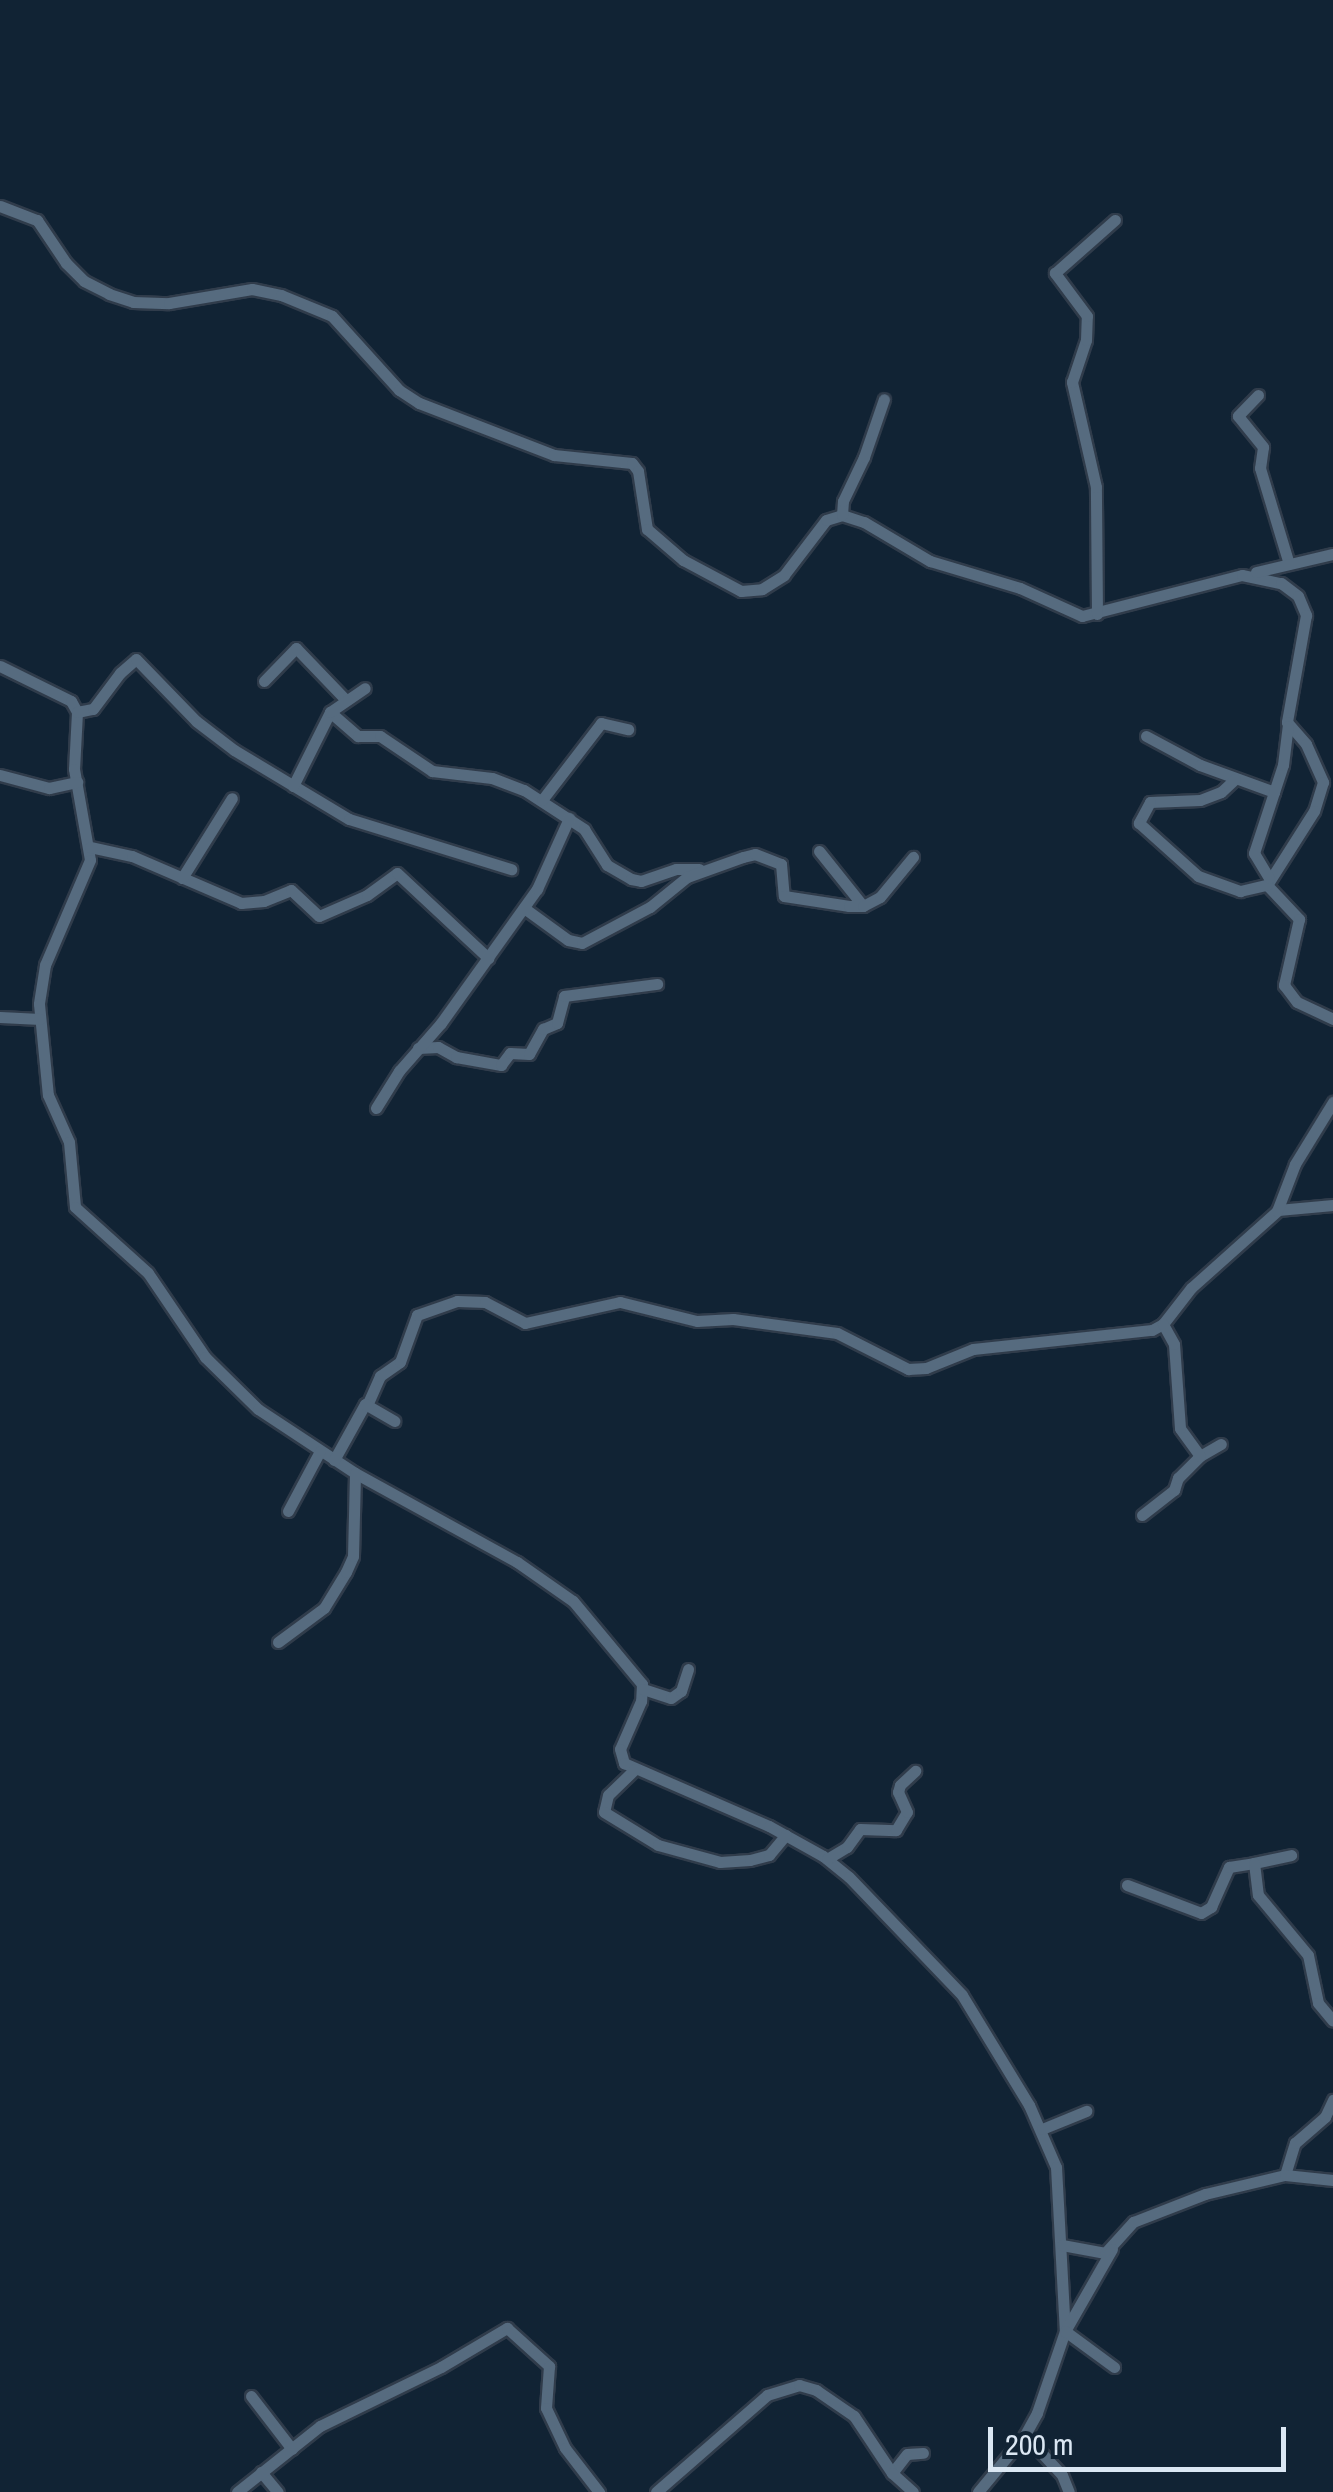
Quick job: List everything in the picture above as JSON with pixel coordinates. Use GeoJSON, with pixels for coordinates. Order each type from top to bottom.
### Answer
{"type":"FeatureCollection","features":[{"type":"Feature","properties":{"kind":"street"},"geometry":{"type":"LineString","coordinates":[[0,206],[37,220],[66,263],[84,280],[109,294],[133,302],[170,303],[264,290],[332,316],[399,390],[419,403],[554,455],[632,463],[638,472],[644,525],[684,560],[724,586],[752,592],[774,582],[826,520],[842,515],[864,522],[930,561],[1020,588],[1072,614],[1096,614],[1333,554]]}},
{"type":"Feature","properties":{"kind":"street"},"geometry":{"type":"LineString","coordinates":[[1096,614],[1096,487],[1072,382],[1088,330],[1087,313],[1056,272],[1115,220]]}},
{"type":"Feature","properties":{"kind":"street"},"geometry":{"type":"LineString","coordinates":[[1258,395],[1238,416],[1263,447],[1260,468],[1289,564]]}},
{"type":"Feature","properties":{"kind":"street"},"geometry":{"type":"LineString","coordinates":[[842,515],[843,501],[864,457],[884,399]]}},
{"type":"Feature","properties":{"kind":"street"},"geometry":{"type":"LineString","coordinates":[[1242,576],[1272,579],[1298,596],[1304,606],[1288,726],[1274,792],[1254,855],[1268,881],[1298,919],[1284,985],[1297,1002],[1333,1018]]}},
{"type":"Feature","properties":{"kind":"street"},"geometry":{"type":"LineString","coordinates":[[264,680],[296,648],[344,698]]}},
{"type":"Feature","properties":{"kind":"street"},"geometry":{"type":"LineString","coordinates":[[77,712],[92,709],[136,660],[196,721],[260,769],[370,828],[511,868]]}},
{"type":"Feature","properties":{"kind":"street"},"geometry":{"type":"LineString","coordinates":[[0,666],[72,700],[77,712],[73,727],[77,782],[90,847],[86,871],[44,965],[40,1019],[48,1096],[70,1142],[75,1206],[148,1273],[198,1348],[242,1395],[354,1473],[552,1583],[593,1621],[643,1689],[671,1698],[680,1691],[688,1669]]}},
{"type":"Feature","properties":{"kind":"street"},"geometry":{"type":"LineString","coordinates":[[294,786],[330,712],[344,698],[366,688]]}},
{"type":"Feature","properties":{"kind":"street"},"geometry":{"type":"LineString","coordinates":[[330,712],[358,736],[380,736],[432,771],[492,778],[542,800],[584,829],[607,865],[631,880],[642,882],[676,869],[707,870]]}},
{"type":"Feature","properties":{"kind":"street"},"geometry":{"type":"LineString","coordinates":[[542,800],[601,723],[628,729]]}},
{"type":"Feature","properties":{"kind":"street"},"geometry":{"type":"LineString","coordinates":[[1235,779],[1221,792],[1200,800],[1150,802],[1140,824],[1198,876],[1240,892],[1268,881],[1321,797],[1321,770],[1288,726]]}},
{"type":"Feature","properties":{"kind":"street"},"geometry":{"type":"LineString","coordinates":[[1146,736],[1235,779],[1274,792]]}},
{"type":"Feature","properties":{"kind":"street"},"geometry":{"type":"LineString","coordinates":[[0,775],[49,788],[77,782]]}},
{"type":"Feature","properties":{"kind":"street"},"geometry":{"type":"LineString","coordinates":[[182,878],[232,798]]}},
{"type":"Feature","properties":{"kind":"street"},"geometry":{"type":"LineString","coordinates":[[376,1108],[538,889],[569,818]]}},
{"type":"Feature","properties":{"kind":"street"},"geometry":{"type":"LineString","coordinates":[[90,847],[132,856],[246,904],[291,890],[319,916],[367,894],[397,873],[488,958]]}},
{"type":"Feature","properties":{"kind":"street"},"geometry":{"type":"LineString","coordinates":[[819,851],[863,906]]}},
{"type":"Feature","properties":{"kind":"street"},"geometry":{"type":"LineString","coordinates":[[524,908],[568,940],[582,943],[650,907],[687,877],[754,854],[781,864],[784,896],[813,904],[863,906],[890,888],[913,857]]}},
{"type":"Feature","properties":{"kind":"street"},"geometry":{"type":"LineString","coordinates":[[418,1048],[438,1046],[456,1057],[501,1065],[510,1053],[529,1054],[543,1029],[557,1024],[563,997],[657,984]]}},
{"type":"Feature","properties":{"kind":"street"},"geometry":{"type":"LineString","coordinates":[[0,1018],[40,1019]]}},
{"type":"Feature","properties":{"kind":"street"},"geometry":{"type":"LineString","coordinates":[[334,1460],[380,1376],[400,1362],[417,1314],[457,1300],[485,1302],[525,1323],[620,1302],[697,1321],[733,1319],[837,1333],[908,1368],[926,1368],[973,1349],[1152,1330],[1164,1324],[1191,1288],[1278,1210],[1295,1164],[1333,1102]]}},
{"type":"Feature","properties":{"kind":"street"},"geometry":{"type":"LineString","coordinates":[[1278,1210],[1333,1205]]}},
{"type":"Feature","properties":{"kind":"street"},"geometry":{"type":"LineString","coordinates":[[1164,1324],[1174,1344],[1180,1428],[1200,1456]]}},
{"type":"Feature","properties":{"kind":"street"},"geometry":{"type":"LineString","coordinates":[[368,1403],[395,1420]]}},
{"type":"Feature","properties":{"kind":"street"},"geometry":{"type":"LineString","coordinates":[[1142,1515],[1174,1490],[1178,1478],[1200,1456],[1222,1444]]}},
{"type":"Feature","properties":{"kind":"street"},"geometry":{"type":"LineString","coordinates":[[288,1511],[320,1451]]}},
{"type":"Feature","properties":{"kind":"street"},"geometry":{"type":"LineString","coordinates":[[278,1642],[324,1608],[346,1572],[353,1556],[354,1473]]}},
{"type":"Feature","properties":{"kind":"street"},"geometry":{"type":"LineString","coordinates":[[643,1689],[620,1749],[624,1763],[786,1835],[827,1859],[962,1994],[1042,2129],[1056,2167],[1065,2331]]}},
{"type":"Feature","properties":{"kind":"street"},"geometry":{"type":"LineString","coordinates":[[635,1769],[608,1795],[604,1812],[658,1845],[706,1860],[750,1860],[769,1855],[786,1835]]}},
{"type":"Feature","properties":{"kind":"street"},"geometry":{"type":"LineString","coordinates":[[827,1859],[847,1847],[860,1829],[896,1830],[907,1812],[898,1792],[900,1785],[915,1771]]}},
{"type":"Feature","properties":{"kind":"street"},"geometry":{"type":"LineString","coordinates":[[1126,1885],[1201,1913],[1211,1907],[1230,1866],[1291,1855]]}},
{"type":"Feature","properties":{"kind":"street"},"geometry":{"type":"LineString","coordinates":[[1254,1863],[1258,1894],[1308,1956],[1318,2004],[1333,2021]]}},
{"type":"Feature","properties":{"kind":"street"},"geometry":{"type":"LineString","coordinates":[[1285,2175],[1295,2142],[1326,2117],[1333,2100]]}},
{"type":"Feature","properties":{"kind":"street"},"geometry":{"type":"LineString","coordinates":[[1042,2129],[1086,2111]]}},
{"type":"Feature","properties":{"kind":"street"},"geometry":{"type":"LineString","coordinates":[[978,2492],[1025,2436],[1046,2395],[1065,2331],[1129,2226],[1205,2194],[1285,2175],[1333,2180]]}},
{"type":"Feature","properties":{"kind":"street"},"geometry":{"type":"LineString","coordinates":[[1062,2245],[1101,2253],[1112,2249]]}},
{"type":"Feature","properties":{"kind":"street"},"geometry":{"type":"LineString","coordinates":[[237,2492],[320,2426],[441,2367],[507,2328],[548,2366],[546,2408],[565,2448],[599,2492]]}},
{"type":"Feature","properties":{"kind":"street"},"geometry":{"type":"LineString","coordinates":[[1065,2331],[1114,2367]]}},
{"type":"Feature","properties":{"kind":"street"},"geometry":{"type":"LineString","coordinates":[[656,2492],[767,2395],[799,2385],[816,2390],[854,2416],[892,2473],[913,2492]]}},
{"type":"Feature","properties":{"kind":"street"},"geometry":{"type":"LineString","coordinates":[[251,2396],[292,2449]]}},
{"type":"Feature","properties":{"kind":"street"},"geometry":{"type":"LineString","coordinates":[[1025,2436],[1062,2474],[1069,2492]]}},
{"type":"Feature","properties":{"kind":"street"},"geometry":{"type":"LineString","coordinates":[[892,2473],[907,2454],[923,2453]]}},
{"type":"Feature","properties":{"kind":"street"},"geometry":{"type":"LineString","coordinates":[[261,2472],[278,2492]]}}]}
